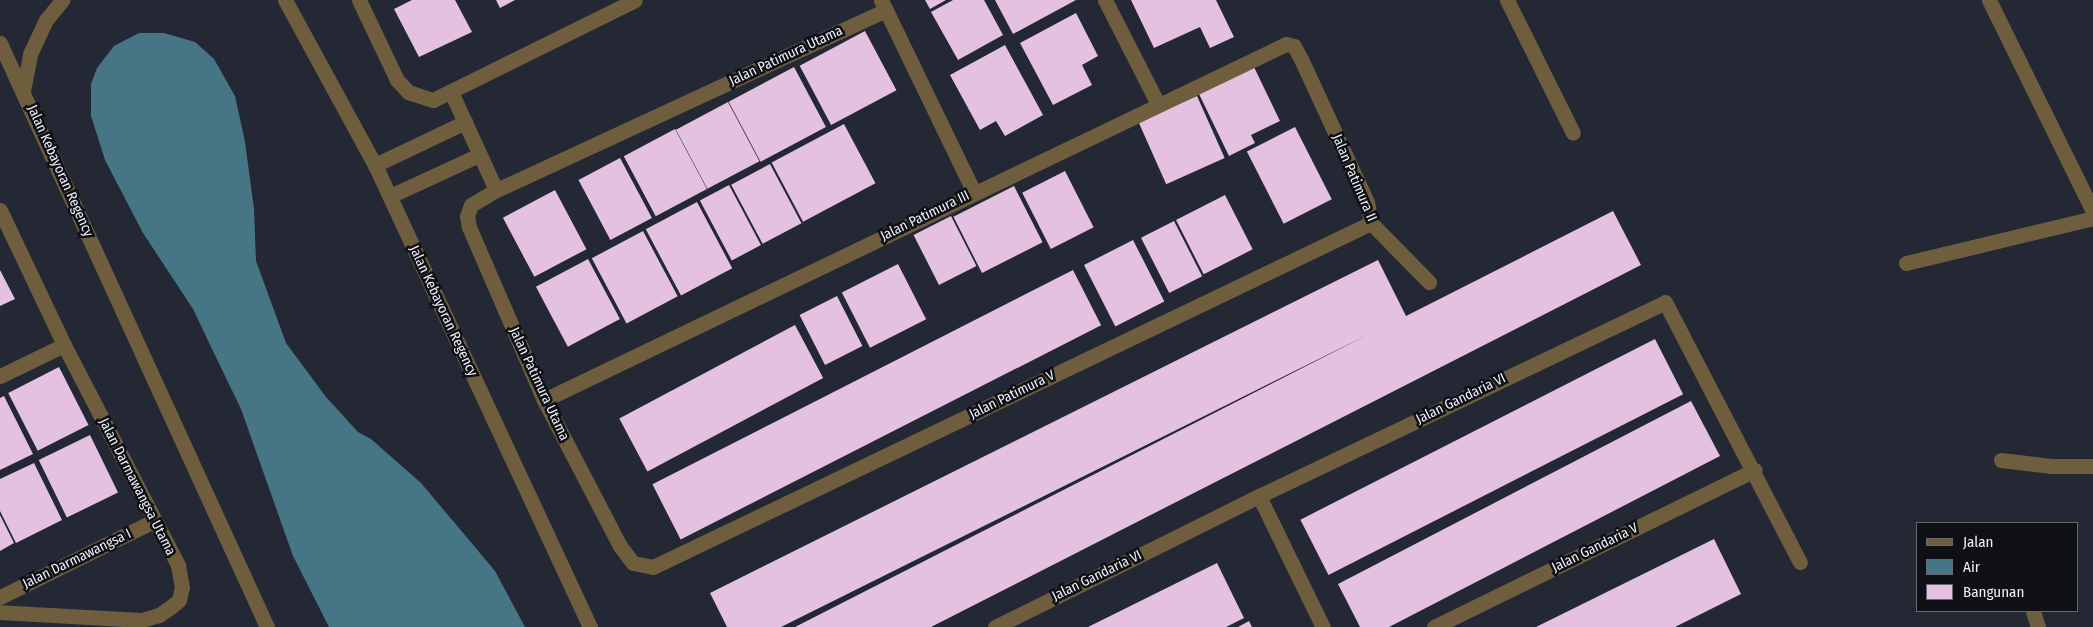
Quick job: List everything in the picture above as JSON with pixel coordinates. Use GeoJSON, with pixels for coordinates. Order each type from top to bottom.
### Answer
{"type":"FeatureCollection","features":[{"type":"Feature","properties":{"kind":"street"},"geometry":{"type":"LineString","coordinates":[[23,91],[30,54],[46,20],[62,0]]}},
{"type":"Feature","properties":{"kind":"street","name":"Jalan Kebayoran Regency"},"geometry":{"type":"LineString","coordinates":[[285,0],[375,165],[590,627]]}},
{"type":"Feature","properties":{"kind":"street"},"geometry":{"type":"LineString","coordinates":[[358,0],[401,86],[420,98],[433,100],[636,0]]}},
{"type":"Feature","properties":{"kind":"street"},"geometry":{"type":"LineString","coordinates":[[1105,0],[1158,104]]}},
{"type":"Feature","properties":{"kind":"street"},"geometry":{"type":"LineString","coordinates":[[1507,0],[1573,133]]}},
{"type":"Feature","properties":{"kind":"street"},"geometry":{"type":"LineString","coordinates":[[1988,0],[2093,211]]}},
{"type":"Feature","properties":{"kind":"street","name":"Jalan Patimura Utama"},"geometry":{"type":"LineString","coordinates":[[653,568],[633,563],[620,546],[544,400],[469,227],[467,216],[471,204],[496,190],[883,5],[974,192]]}},
{"type":"Feature","properties":{"kind":"street","name":"Jalan Kebayoran Regency"},"geometry":{"type":"LineString","coordinates":[[0,43],[267,627]]}},
{"type":"Feature","properties":{"kind":"street","name":"Jalan Patimura III"},"geometry":{"type":"LineString","coordinates":[[544,400],[974,192],[1286,44],[1294,46],[1301,59]]}},
{"type":"Feature","properties":{"kind":"street","name":"Jalan Patimura II"},"geometry":{"type":"LineString","coordinates":[[1301,59],[1367,202],[1371,223],[1429,282]]}},
{"type":"Feature","properties":{"kind":"street"},"geometry":{"type":"LineString","coordinates":[[450,92],[496,190]]}},
{"type":"Feature","properties":{"kind":"street"},"geometry":{"type":"LineString","coordinates":[[375,165],[465,122]]}},
{"type":"Feature","properties":{"kind":"street"},"geometry":{"type":"LineString","coordinates":[[390,196],[479,155]]}},
{"type":"Feature","properties":{"kind":"street","name":"Jalan Darmawangsa Utama"},"geometry":{"type":"LineString","coordinates":[[0,210],[64,345],[178,565],[182,581],[180,600],[159,615],[141,620],[0,612]]}},
{"type":"Feature","properties":{"kind":"street"},"geometry":{"type":"LineString","coordinates":[[1906,263],[2093,218]]}},
{"type":"Feature","properties":{"kind":"street","name":"Jalan Patimura V"},"geometry":{"type":"LineString","coordinates":[[653,568],[1371,223]]}},
{"type":"Feature","properties":{"kind":"street","name":"Jalan Gandaria VI"},"geometry":{"type":"LineString","coordinates":[[995,627],[1259,496],[1665,302],[1755,470],[1800,562]]}},
{"type":"Feature","properties":{"kind":"street"},"geometry":{"type":"LineString","coordinates":[[0,376],[64,345]]}},
{"type":"Feature","properties":{"kind":"street"},"geometry":{"type":"LineString","coordinates":[[2001,460],[2051,466],[2093,466]]}},
{"type":"Feature","properties":{"kind":"street","name":"Jalan Gandaria V"},"geometry":{"type":"LineString","coordinates":[[1434,627],[1755,470]]}},
{"type":"Feature","properties":{"kind":"street"},"geometry":{"type":"LineString","coordinates":[[1259,496],[1323,627]]}},
{"type":"Feature","properties":{"kind":"street","name":"Jalan Darmawangsa I"},"geometry":{"type":"LineString","coordinates":[[0,598],[154,521]]}},
{"type":"Feature","properties":{"kind":"street"},"geometry":{"type":"LineString","coordinates":[[2033,612],[2038,627]]}},
{"type":"Feature","properties":{"kind":"water"},"geometry":{"type":"Polygon","coordinates":[[[139,33],[164,33],[195,42],[214,59],[235,96],[245,142],[254,209],[256,261],[286,343],[326,397],[358,432],[371,439],[421,483],[464,534],[495,571],[525,627],[329,627],[293,556],[241,409],[193,309],[143,233],[105,160],[91,116],[91,84],[97,68],[114,46],[139,33]]]}},
{"type":"Feature","properties":{"kind":"building"},"geometry":{"type":"Polygon","coordinates":[[[412,0],[455,0],[472,32],[419,57],[394,9],[412,0]]]}},
{"type":"Feature","properties":{"kind":"building"},"geometry":{"type":"Polygon","coordinates":[[[496,0],[515,0],[500,8],[496,0]]]}},
{"type":"Feature","properties":{"kind":"building"},"geometry":{"type":"Polygon","coordinates":[[[925,0],[946,0],[930,9],[925,0]]]}},
{"type":"Feature","properties":{"kind":"building"},"geometry":{"type":"Polygon","coordinates":[[[953,0],[984,0],[1003,35],[958,60],[931,12],[953,0]]]}},
{"type":"Feature","properties":{"kind":"building"},"geometry":{"type":"Polygon","coordinates":[[[995,0],[1076,0],[1013,34],[995,0]]]}},
{"type":"Feature","properties":{"kind":"building"},"geometry":{"type":"Polygon","coordinates":[[[1131,0],[1216,0],[1234,37],[1210,48],[1200,27],[1154,48],[1131,0]]]}},
{"type":"Feature","properties":{"kind":"building"},"geometry":{"type":"Polygon","coordinates":[[[1076,13],[1098,56],[1082,65],[1092,85],[1053,105],[1020,43],[1076,13]]]}},
{"type":"Feature","properties":{"kind":"building"},"geometry":{"type":"Polygon","coordinates":[[[865,31],[896,90],[831,125],[800,66],[865,31]]]}},
{"type":"Feature","properties":{"kind":"building"},"geometry":{"type":"Polygon","coordinates":[[[1005,45],[1043,115],[1005,136],[996,121],[980,130],[950,75],[1005,45]]]}},
{"type":"Feature","properties":{"kind":"building"},"geometry":{"type":"Polygon","coordinates":[[[794,67],[826,127],[761,162],[729,102],[794,67]]]}},
{"type":"Feature","properties":{"kind":"building"},"geometry":{"type":"Polygon","coordinates":[[[1254,67],[1280,121],[1251,135],[1255,143],[1229,156],[1199,94],[1254,67]]]}},
{"type":"Feature","properties":{"kind":"building"},"geometry":{"type":"Polygon","coordinates":[[[1197,96],[1225,158],[1166,184],[1139,122],[1197,96]]]}},
{"type":"Feature","properties":{"kind":"building"},"geometry":{"type":"Polygon","coordinates":[[[728,102],[759,161],[707,189],[676,130],[728,102]]]}},
{"type":"Feature","properties":{"kind":"building"},"geometry":{"type":"Polygon","coordinates":[[[844,124],[875,183],[803,222],[772,162],[844,124]]]}},
{"type":"Feature","properties":{"kind":"building"},"geometry":{"type":"Polygon","coordinates":[[[1295,127],[1332,199],[1284,224],[1247,152],[1295,127]]]}},
{"type":"Feature","properties":{"kind":"building"},"geometry":{"type":"Polygon","coordinates":[[[675,129],[707,189],[656,216],[624,156],[675,129]]]}},
{"type":"Feature","properties":{"kind":"building"},"geometry":{"type":"Polygon","coordinates":[[[620,158],[652,218],[610,240],[579,180],[620,158]]]}},
{"type":"Feature","properties":{"kind":"building"},"geometry":{"type":"Polygon","coordinates":[[[770,164],[801,223],[763,244],[731,185],[770,164]]]}},
{"type":"Feature","properties":{"kind":"building"},"geometry":{"type":"Polygon","coordinates":[[[1065,171],[1094,227],[1051,249],[1022,193],[1065,171]]]}},
{"type":"Feature","properties":{"kind":"building"},"geometry":{"type":"Polygon","coordinates":[[[729,185],[761,245],[732,261],[700,200],[729,185]]]}},
{"type":"Feature","properties":{"kind":"building"},"geometry":{"type":"Polygon","coordinates":[[[1014,186],[1043,242],[982,273],[953,217],[1014,186]]]}},
{"type":"Feature","properties":{"kind":"building"},"geometry":{"type":"Polygon","coordinates":[[[555,190],[586,249],[534,277],[503,218],[555,190]]]}},
{"type":"Feature","properties":{"kind":"building"},"geometry":{"type":"Polygon","coordinates":[[[1225,195],[1253,249],[1204,274],[1176,220],[1225,195]]]}},
{"type":"Feature","properties":{"kind":"building"},"geometry":{"type":"Polygon","coordinates":[[[697,202],[732,268],[681,295],[646,229],[697,202]]]}},
{"type":"Feature","properties":{"kind":"building"},"geometry":{"type":"Polygon","coordinates":[[[1613,211],[1641,265],[931,627],[795,627],[1369,334],[781,627],[727,627],[710,593],[1378,260],[1406,316],[1613,211]]]}},
{"type":"Feature","properties":{"kind":"building"},"geometry":{"type":"Polygon","coordinates":[[[951,216],[976,266],[939,285],[914,235],[951,216]]]}},
{"type":"Feature","properties":{"kind":"building"},"geometry":{"type":"Polygon","coordinates":[[[1174,221],[1202,276],[1169,293],[1141,238],[1174,221]]]}},
{"type":"Feature","properties":{"kind":"building"},"geometry":{"type":"Polygon","coordinates":[[[643,231],[678,296],[627,324],[592,258],[643,231]]]}},
{"type":"Feature","properties":{"kind":"building"},"geometry":{"type":"Polygon","coordinates":[[[1133,240],[1164,301],[1115,326],[1084,265],[1133,240]]]}},
{"type":"Feature","properties":{"kind":"building"},"geometry":{"type":"Polygon","coordinates":[[[588,259],[620,319],[568,347],[536,287],[588,259]]]}},
{"type":"Feature","properties":{"kind":"building"},"geometry":{"type":"Polygon","coordinates":[[[898,264],[926,319],[870,348],[842,293],[898,264]]]}},
{"type":"Feature","properties":{"kind":"building"},"geometry":{"type":"Polygon","coordinates":[[[0,270],[15,299],[0,306],[0,270]]]}},
{"type":"Feature","properties":{"kind":"building"},"geometry":{"type":"Polygon","coordinates":[[[1073,270],[1101,325],[681,540],[652,484],[1073,270]]]}},
{"type":"Feature","properties":{"kind":"building"},"geometry":{"type":"Polygon","coordinates":[[[837,296],[862,346],[825,365],[800,315],[837,296]]]}},
{"type":"Feature","properties":{"kind":"building"},"geometry":{"type":"Polygon","coordinates":[[[795,325],[823,378],[647,471],[619,418],[795,325]]]}},
{"type":"Feature","properties":{"kind":"building"},"geometry":{"type":"Polygon","coordinates":[[[1655,339],[1683,394],[1329,575],[1300,520],[1655,339]]]}},
{"type":"Feature","properties":{"kind":"building"},"geometry":{"type":"Polygon","coordinates":[[[59,367],[89,425],[38,451],[8,393],[59,367]]]}},
{"type":"Feature","properties":{"kind":"building"},"geometry":{"type":"Polygon","coordinates":[[[4,396],[33,454],[0,470],[0,398],[4,396]]]}},
{"type":"Feature","properties":{"kind":"building"},"geometry":{"type":"Polygon","coordinates":[[[1691,401],[1720,456],[1389,627],[1360,627],[1338,584],[1691,401]]]}},
{"type":"Feature","properties":{"kind":"building"},"geometry":{"type":"Polygon","coordinates":[[[90,435],[118,493],[67,518],[39,460],[90,435]]]}},
{"type":"Feature","properties":{"kind":"building"},"geometry":{"type":"Polygon","coordinates":[[[34,463],[62,520],[16,543],[0,511],[0,479],[34,463]]]}},
{"type":"Feature","properties":{"kind":"building"},"geometry":{"type":"Polygon","coordinates":[[[0,515],[14,543],[0,551],[0,515]]]}},
{"type":"Feature","properties":{"kind":"building"},"geometry":{"type":"Polygon","coordinates":[[[1714,539],[1741,594],[1675,627],[1536,627],[1714,539]]]}},
{"type":"Feature","properties":{"kind":"building"},"geometry":{"type":"Polygon","coordinates":[[[1217,563],[1244,618],[1226,627],[1088,627],[1217,563]]]}},
{"type":"Feature","properties":{"kind":"building"},"geometry":{"type":"Polygon","coordinates":[[[1249,621],[1252,627],[1238,627],[1249,621]]]}}]}
